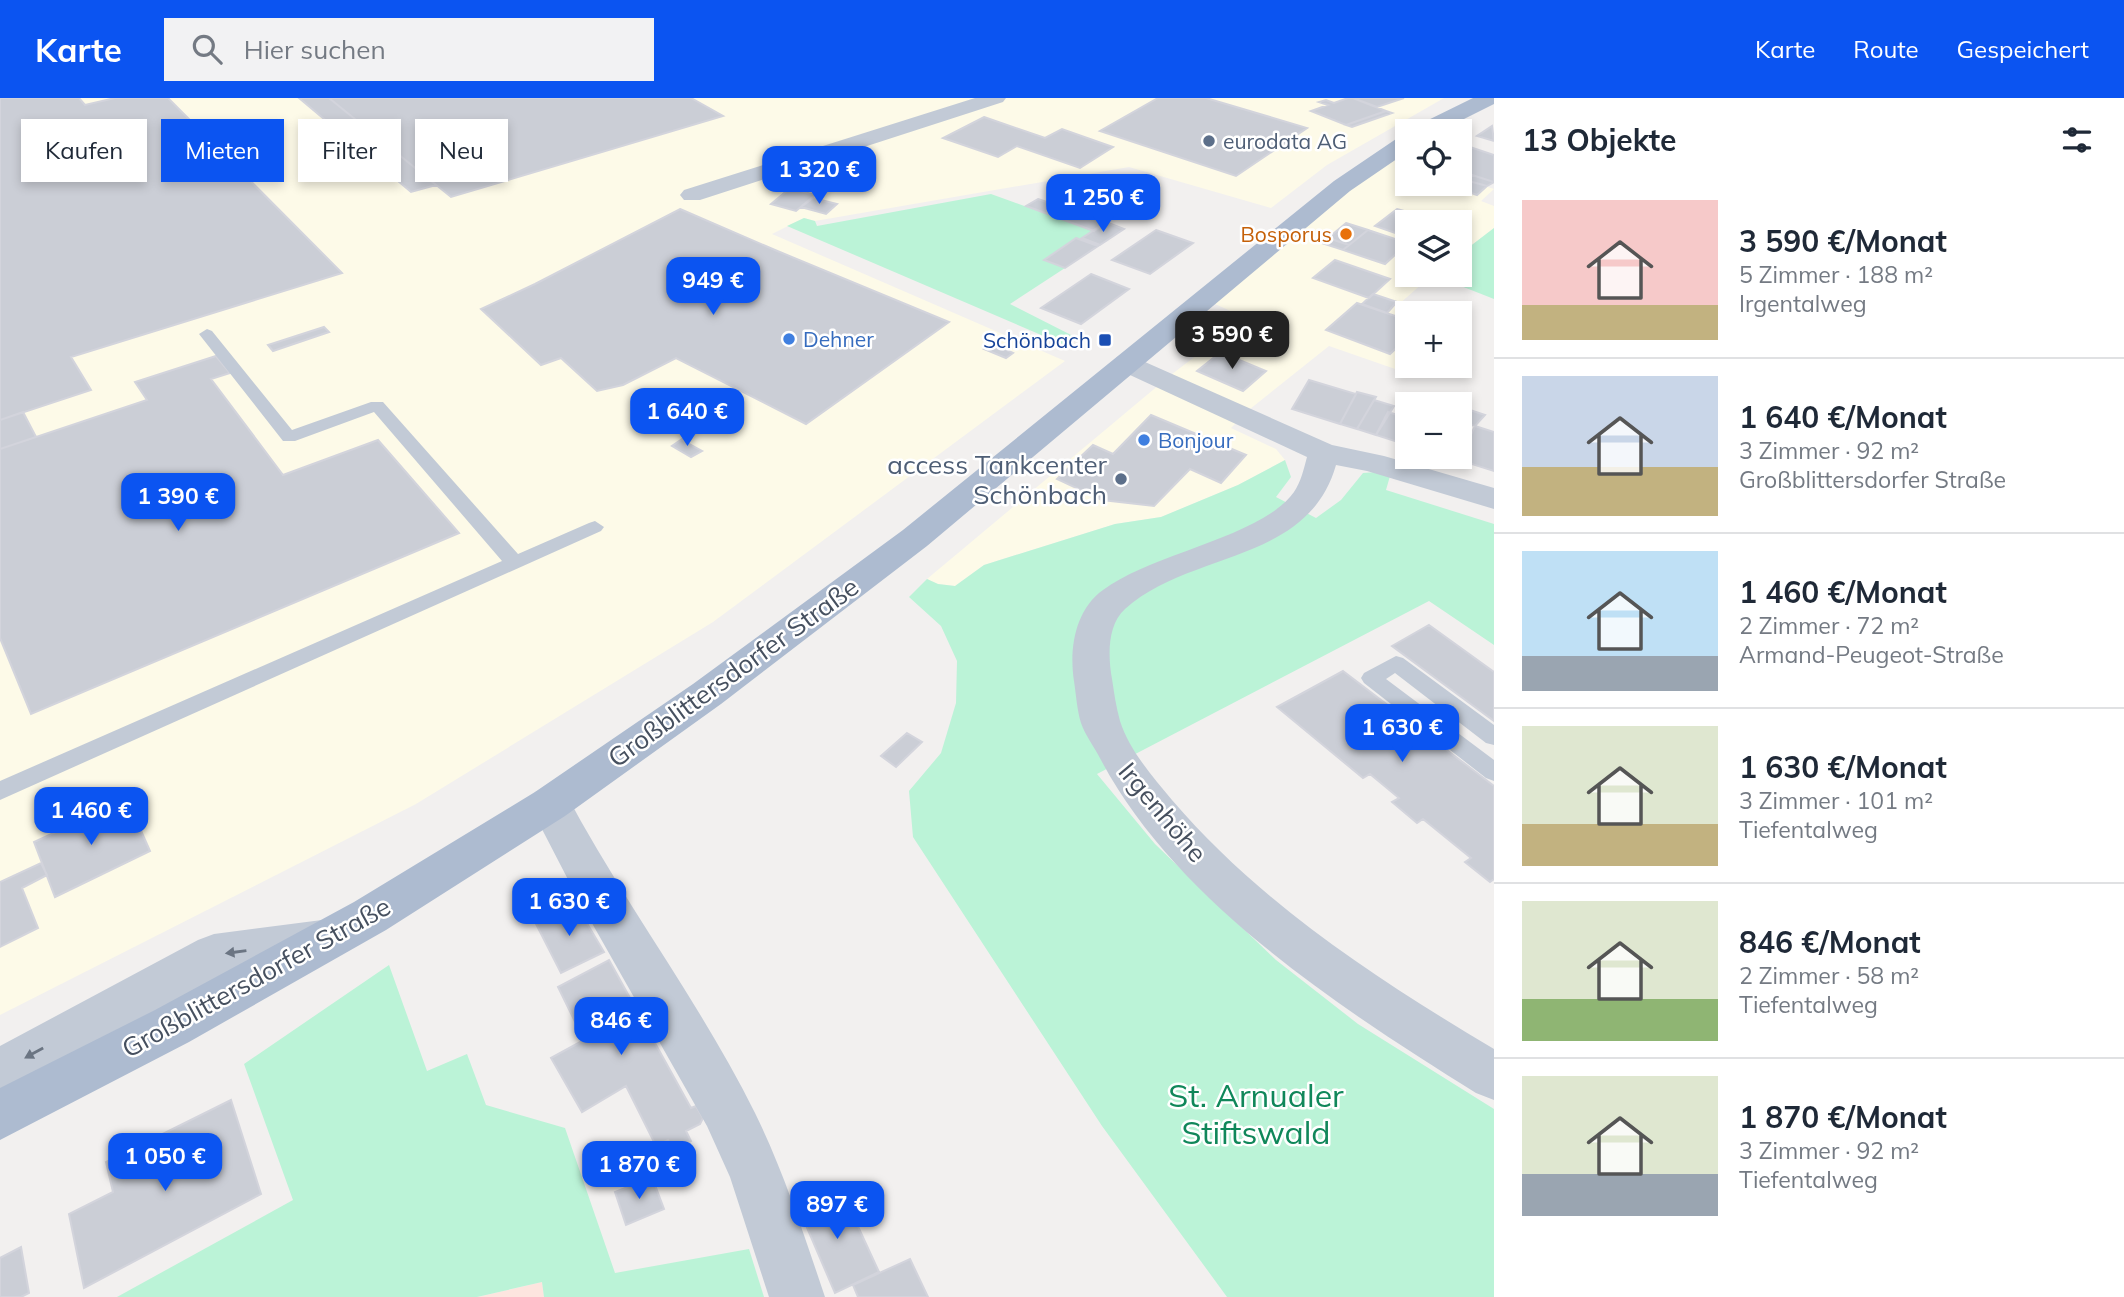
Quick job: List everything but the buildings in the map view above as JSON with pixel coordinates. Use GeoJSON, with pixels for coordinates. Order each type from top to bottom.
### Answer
{"type":"FeatureCollection","features":[{"type":"Feature","properties":{"kind":"main road"},"geometry":{"type":"LineString","coordinates":[[1448,119],[1489,98]]}},
{"type":"Feature","properties":{"kind":"main road","name":"Großblittersdorfer Straße"},"geometry":{"type":"LineString","coordinates":[[0,1115],[182,1021],[370,916],[550,804],[707,694],[915,538],[1342,186],[1395,150]]}},
{"type":"Feature","properties":{"kind":"street"},"geometry":{"type":"LineString","coordinates":[[692,195],[996,98]]}},
{"type":"Feature","properties":{"kind":"street"},"geometry":{"type":"LineString","coordinates":[[1127,363],[1324,453],[1392,468],[1494,499]]}},
{"type":"Feature","properties":{"kind":"street","name":"Irgenhöhe"},"geometry":{"type":"LineString","coordinates":[[1324,453],[1314,485],[1304,502],[1283,519],[1256,533],[1151,576],[1112,601],[1101,613],[1091,643],[1090,671],[1094,701],[1120,764],[1176,833],[1244,901],[1307,953],[1370,999],[1494,1076]]}},
{"type":"Feature","properties":{"kind":"street"},"geometry":{"type":"LineString","coordinates":[[550,804],[587,873],[725,1108],[758,1180],[797,1297]]}},
{"type":"Feature","properties":{"kind":"street"},"geometry":{"type":"LineString","coordinates":[[0,1072],[214,955],[328,939]]}},
{"type":"Feature","properties":{"kind":"lane"},"geometry":{"type":"LineString","coordinates":[[207,334],[289,437],[377,405],[513,562]]}},
{"type":"Feature","properties":{"kind":"lane"},"geometry":{"type":"LineString","coordinates":[[0,792],[595,527]]}},
{"type":"Feature","properties":{"kind":"lane"},"geometry":{"type":"LineString","coordinates":[[1494,737],[1396,663],[1371,678],[1494,772]]}},
{"type":"Feature","properties":{"kind":"shaded area"},"geometry":{"type":"Polygon","coordinates":[[[0,98],[1444,98],[1407,119],[1395,119],[1395,126],[1327,165],[1271,208],[1129,167],[815,221],[804,218],[772,234],[1065,361],[713,622],[416,804],[0,1015],[0,98]]]}},
{"type":"Feature","properties":{"kind":"shaded area"},"geometry":{"type":"Polygon","coordinates":[[[1390,153],[1395,155],[1395,196],[1472,196],[1472,182],[1494,189],[1481,201],[1494,206],[1494,228],[1472,245],[1472,210],[1395,210],[1395,287],[1418,287],[1403,301],[1395,301],[1395,369],[1329,346],[1250,409],[1231,428],[1276,449],[1285,460],[1238,485],[1161,517],[1115,524],[984,565],[955,586],[938,584],[927,579],[1172,374],[1246,318],[1204,299],[1390,153]]]}},
{"type":"Feature","properties":{"kind":"shaded area"},"geometry":{"type":"Polygon","coordinates":[[[542,1282],[544,1297],[478,1297],[542,1282]]]}},
{"type":"Feature","properties":{"kind":"green space"},"geometry":{"type":"Polygon","coordinates":[[[991,194],[1094,231],[1080,240],[1076,238],[1044,260],[1065,268],[1010,304],[1077,338],[1067,346],[787,226],[804,218],[815,221],[817,226],[991,194]]]}},
{"type":"Feature","properties":{"kind":"green space"},"geometry":{"type":"Polygon","coordinates":[[[1494,228],[1494,299],[1464,287],[1472,287],[1472,245],[1494,228]]]}},
{"type":"Feature","properties":{"kind":"green space","name":"St. Arnualer Stiftswald"},"geometry":{"type":"Polygon","coordinates":[[[1285,460],[1291,477],[1276,497],[1316,518],[1341,500],[1363,473],[1376,472],[1390,476],[1386,490],[1494,524],[1494,645],[1429,601],[1097,774],[1155,844],[1276,960],[1358,1024],[1494,1109],[1494,1297],[1227,1297],[1102,1126],[913,837],[909,791],[941,753],[956,703],[957,661],[941,626],[909,597],[927,579],[938,584],[955,586],[984,565],[1115,524],[1161,517],[1238,485],[1285,460]]]}},
{"type":"Feature","properties":{"kind":"green space"},"geometry":{"type":"Polygon","coordinates":[[[389,965],[427,1071],[467,1054],[486,1105],[565,1128],[615,1273],[749,1249],[764,1297],[544,1297],[542,1282],[477,1297],[117,1297],[293,1200],[244,1064],[389,965]]]}},
{"type":"Feature","properties":{"kind":"place","name":"eurodata AG"},"geometry":{"type":"Point","coordinates":[1209,141]}},
{"type":"Feature","properties":{"kind":"place","name":"Bosporus"},"geometry":{"type":"Point","coordinates":[1346,234]}},
{"type":"Feature","properties":{"kind":"place","name":"Dehner"},"geometry":{"type":"Point","coordinates":[789,339]}},
{"type":"Feature","properties":{"kind":"place","name":"Schönbach"},"geometry":{"type":"Point","coordinates":[1105,340]}},
{"type":"Feature","properties":{"kind":"place","name":"Bonjour"},"geometry":{"type":"Point","coordinates":[1144,440]}},
{"type":"Feature","properties":{"kind":"place","name":"access Tankcenter Schönbach"},"geometry":{"type":"Point","coordinates":[1121,479]}}]}
